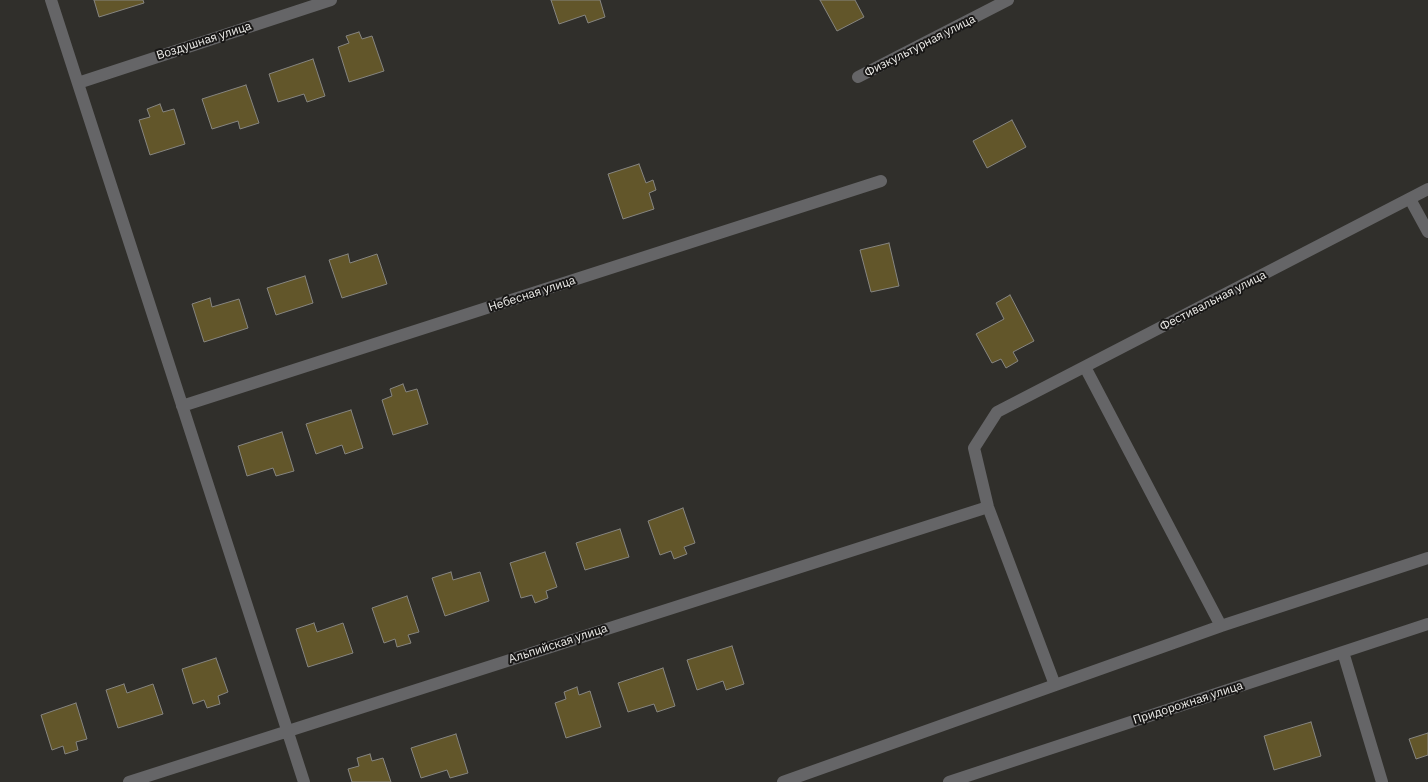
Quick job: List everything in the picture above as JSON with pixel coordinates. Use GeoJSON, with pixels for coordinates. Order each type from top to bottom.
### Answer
{"type":"FeatureCollection","features":[{"type":"Feature","properties":{"kind":"street"},"geometry":{"type":"LineString","coordinates":[[52,0],[304,782]]}},
{"type":"Feature","properties":{"kind":"street","name":"Воздушная улица"},"geometry":{"type":"LineString","coordinates":[[78,83],[331,0]]}},
{"type":"Feature","properties":{"kind":"street","name":"Физкультурная улица"},"geometry":{"type":"LineString","coordinates":[[858,77],[1008,0]]}},
{"type":"Feature","properties":{"kind":"street","name":"Небесная улица"},"geometry":{"type":"LineString","coordinates":[[182,406],[881,181]]}},
{"type":"Feature","properties":{"kind":"street","name":"Фестивальная улица"},"geometry":{"type":"LineString","coordinates":[[988,506],[974,448],[997,412],[1428,189]]}},
{"type":"Feature","properties":{"kind":"street"},"geometry":{"type":"LineString","coordinates":[[1410,199],[1428,232]]}},
{"type":"Feature","properties":{"kind":"street"},"geometry":{"type":"LineString","coordinates":[[1085,367],[1221,626]]}},
{"type":"Feature","properties":{"kind":"street"},"geometry":{"type":"LineString","coordinates":[[988,506],[1055,685]]}},
{"type":"Feature","properties":{"kind":"street","name":"Альпийская улица"},"geometry":{"type":"LineString","coordinates":[[129,782],[988,506]]}},
{"type":"Feature","properties":{"kind":"street"},"geometry":{"type":"LineString","coordinates":[[783,782],[1221,626],[1428,558]]}},
{"type":"Feature","properties":{"kind":"street","name":"Придорожная улица"},"geometry":{"type":"LineString","coordinates":[[949,782],[1428,624]]}},
{"type":"Feature","properties":{"kind":"street"},"geometry":{"type":"LineString","coordinates":[[1343,652],[1382,782]]}},
{"type":"Feature","properties":{"kind":"building"},"geometry":{"type":"Polygon","coordinates":[[[94,0],[143,0],[144,3],[99,17],[94,0]]]}},
{"type":"Feature","properties":{"kind":"building"},"geometry":{"type":"Polygon","coordinates":[[[551,0],[600,0],[605,17],[588,23],[585,15],[559,24],[551,0]]]}},
{"type":"Feature","properties":{"kind":"building"},"geometry":{"type":"Polygon","coordinates":[[[820,0],[855,0],[864,17],[837,31],[820,0]]]}},
{"type":"Feature","properties":{"kind":"building"},"geometry":{"type":"Polygon","coordinates":[[[359,32],[362,39],[372,36],[384,71],[349,82],[338,47],[349,43],[346,36],[359,32]]]}},
{"type":"Feature","properties":{"kind":"building"},"geometry":{"type":"Polygon","coordinates":[[[313,59],[325,96],[307,102],[304,94],[278,102],[269,74],[313,59]]]}},
{"type":"Feature","properties":{"kind":"building"},"geometry":{"type":"Polygon","coordinates":[[[246,85],[259,123],[240,129],[238,121],[212,129],[202,99],[246,85]]]}},
{"type":"Feature","properties":{"kind":"building"},"geometry":{"type":"Polygon","coordinates":[[[160,104],[163,112],[174,109],[185,144],[150,155],[139,120],[150,117],[147,109],[160,104]]]}},
{"type":"Feature","properties":{"kind":"building"},"geometry":{"type":"Polygon","coordinates":[[[1012,120],[1026,147],[987,168],[973,141],[1012,120]]]}},
{"type":"Feature","properties":{"kind":"building"},"geometry":{"type":"Polygon","coordinates":[[[639,164],[646,183],[653,180],[656,190],[649,193],[654,209],[623,219],[608,174],[639,164]]]}},
{"type":"Feature","properties":{"kind":"building"},"geometry":{"type":"Polygon","coordinates":[[[889,243],[899,286],[871,292],[860,250],[889,243]]]}},
{"type":"Feature","properties":{"kind":"building"},"geometry":{"type":"Polygon","coordinates":[[[348,254],[350,263],[377,254],[387,284],[342,298],[329,260],[348,254]]]}},
{"type":"Feature","properties":{"kind":"building"},"geometry":{"type":"Polygon","coordinates":[[[305,276],[313,303],[276,315],[267,288],[305,276]]]}},
{"type":"Feature","properties":{"kind":"building"},"geometry":{"type":"Polygon","coordinates":[[[1010,295],[1034,341],[1013,352],[1018,361],[1006,368],[1001,359],[992,363],[976,334],[1004,319],[996,303],[1010,295]]]}},
{"type":"Feature","properties":{"kind":"building"},"geometry":{"type":"Polygon","coordinates":[[[210,298],[212,307],[239,299],[248,328],[204,342],[192,304],[210,298]]]}},
{"type":"Feature","properties":{"kind":"building"},"geometry":{"type":"Polygon","coordinates":[[[403,384],[406,392],[417,389],[428,424],[393,435],[382,400],[392,396],[390,389],[403,384]]]}},
{"type":"Feature","properties":{"kind":"building"},"geometry":{"type":"Polygon","coordinates":[[[351,410],[363,448],[345,454],[342,445],[316,454],[306,424],[351,410]]]}},
{"type":"Feature","properties":{"kind":"building"},"geometry":{"type":"Polygon","coordinates":[[[282,432],[294,471],[276,476],[273,468],[247,476],[238,446],[282,432]]]}},
{"type":"Feature","properties":{"kind":"building"},"geometry":{"type":"Polygon","coordinates":[[[683,508],[695,543],[684,547],[687,554],[674,559],[671,551],[660,555],[648,521],[683,508]]]}},
{"type":"Feature","properties":{"kind":"building"},"geometry":{"type":"Polygon","coordinates":[[[620,529],[629,557],[585,570],[576,543],[620,529]]]}},
{"type":"Feature","properties":{"kind":"building"},"geometry":{"type":"Polygon","coordinates":[[[545,552],[557,587],[546,591],[548,598],[535,603],[532,595],[521,598],[510,563],[545,552]]]}},
{"type":"Feature","properties":{"kind":"building"},"geometry":{"type":"Polygon","coordinates":[[[451,572],[453,580],[480,572],[489,601],[445,616],[432,578],[451,572]]]}},
{"type":"Feature","properties":{"kind":"building"},"geometry":{"type":"Polygon","coordinates":[[[407,596],[419,632],[408,635],[411,643],[397,647],[395,639],[384,643],[372,608],[407,596]]]}},
{"type":"Feature","properties":{"kind":"building"},"geometry":{"type":"Polygon","coordinates":[[[314,623],[317,632],[343,623],[353,653],[308,667],[296,629],[314,623]]]}},
{"type":"Feature","properties":{"kind":"building"},"geometry":{"type":"Polygon","coordinates":[[[732,646],[744,684],[726,690],[723,681],[697,690],[687,660],[732,646]]]}},
{"type":"Feature","properties":{"kind":"building"},"geometry":{"type":"Polygon","coordinates":[[[216,658],[228,692],[218,696],[220,704],[207,708],[204,700],[193,704],[182,669],[216,658]]]}},
{"type":"Feature","properties":{"kind":"building"},"geometry":{"type":"Polygon","coordinates":[[[663,668],[675,706],[657,712],[654,704],[628,712],[618,683],[663,668]]]}},
{"type":"Feature","properties":{"kind":"building"},"geometry":{"type":"Polygon","coordinates":[[[124,684],[127,693],[153,684],[163,714],[118,728],[106,690],[124,684]]]}},
{"type":"Feature","properties":{"kind":"building"},"geometry":{"type":"Polygon","coordinates":[[[577,687],[579,695],[590,691],[601,727],[566,738],[555,703],[566,699],[564,692],[577,687]]]}},
{"type":"Feature","properties":{"kind":"building"},"geometry":{"type":"Polygon","coordinates":[[[76,703],[87,739],[76,742],[78,750],[65,754],[63,746],[52,750],[41,715],[76,703]]]}},
{"type":"Feature","properties":{"kind":"building"},"geometry":{"type":"Polygon","coordinates":[[[1311,722],[1321,756],[1274,770],[1264,736],[1311,722]]]}},
{"type":"Feature","properties":{"kind":"building"},"geometry":{"type":"Polygon","coordinates":[[[1428,733],[1428,755],[1416,759],[1409,739],[1428,733]]]}},
{"type":"Feature","properties":{"kind":"building"},"geometry":{"type":"Polygon","coordinates":[[[456,734],[468,773],[450,778],[447,770],[421,778],[411,748],[456,734]]]}},
{"type":"Feature","properties":{"kind":"building"},"geometry":{"type":"Polygon","coordinates":[[[370,754],[372,761],[383,758],[391,782],[352,782],[348,769],[359,766],[357,758],[370,754]]]}}]}
